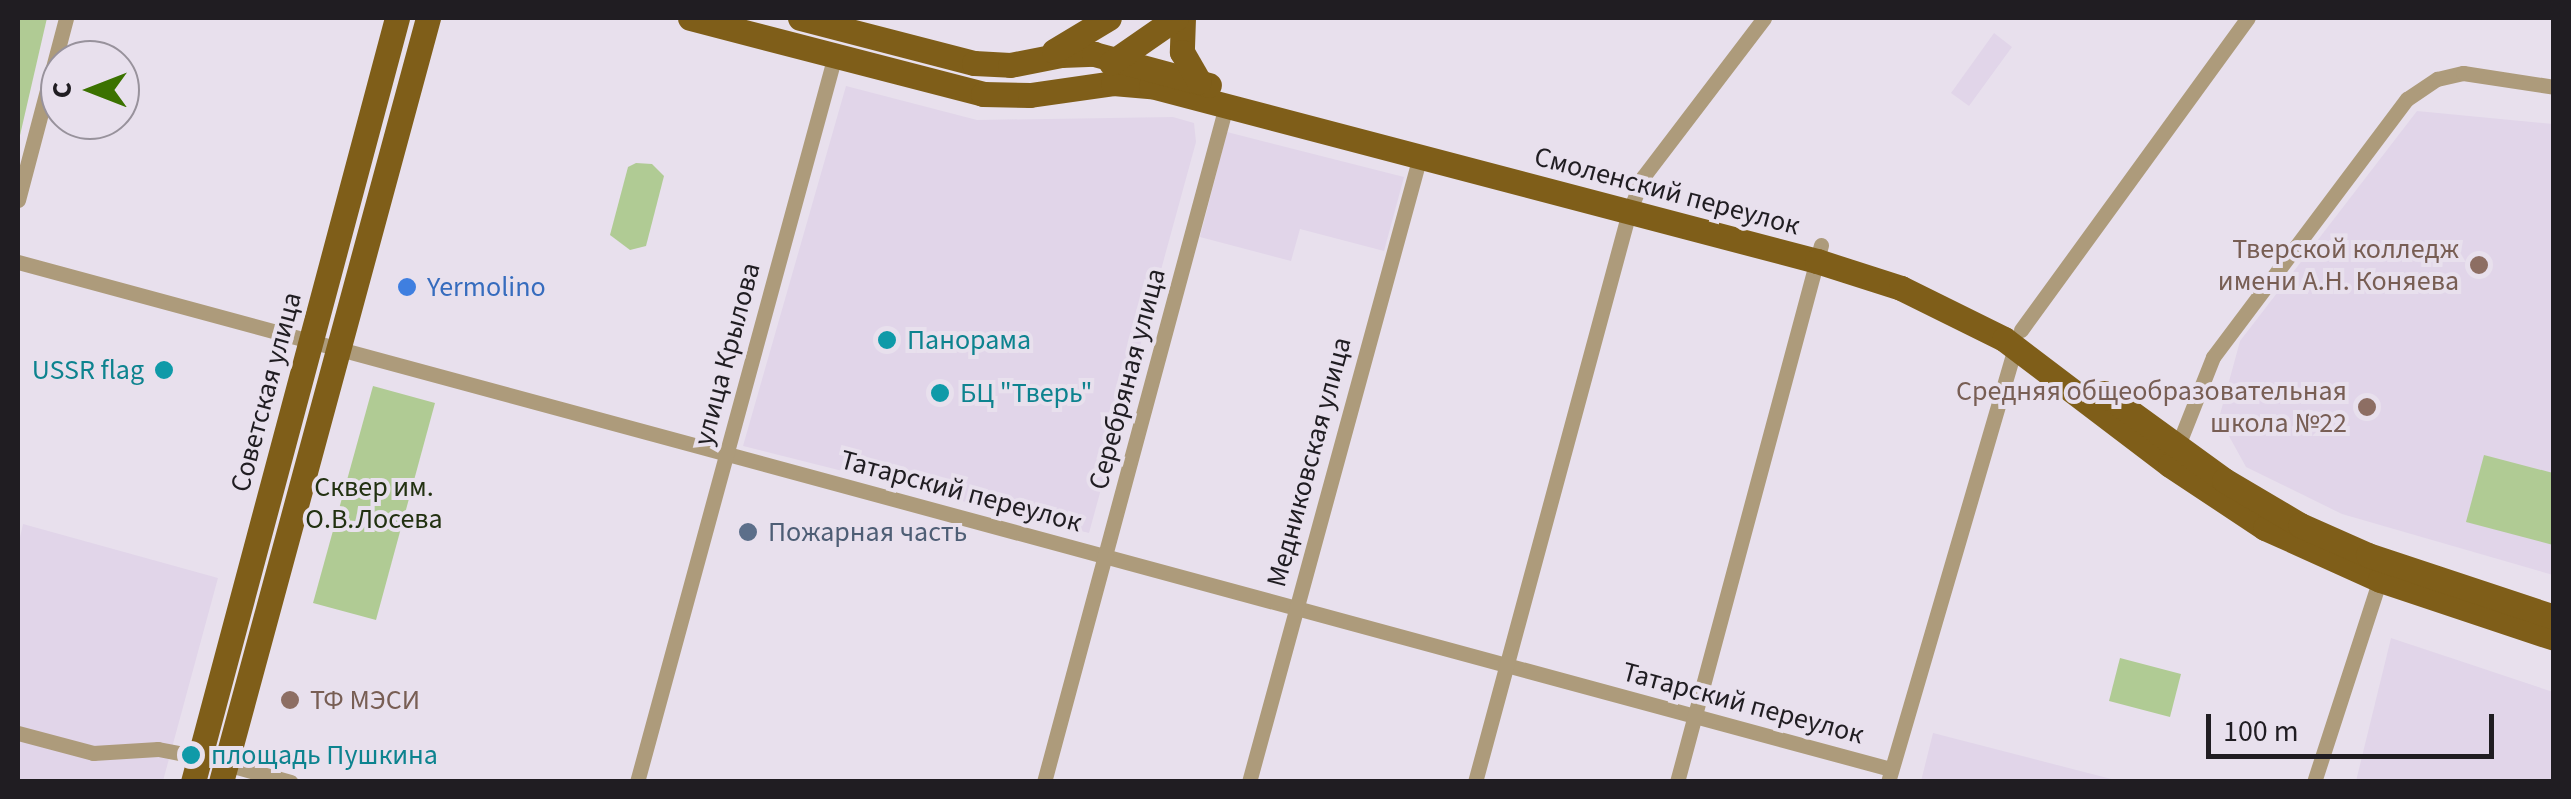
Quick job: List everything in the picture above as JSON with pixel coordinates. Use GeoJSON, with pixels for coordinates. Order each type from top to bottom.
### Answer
{"type":"FeatureCollection","features":[{"type":"Feature","properties":{"kind":"main road","name":"Советская улица"},"geometry":{"type":"LineString","coordinates":[[196,769],[397,18]]}},
{"type":"Feature","properties":{"kind":"main road","name":"Смоленский переулок"},"geometry":{"type":"LineString","coordinates":[[690,18],[834,60],[983,94],[1038,94],[1126,83],[1199,90],[1819,253],[2018,338],[2265,528],[2554,638]]}},
{"type":"Feature","properties":{"kind":"main road","name":"Смоленский переулок"},"geometry":{"type":"LineString","coordinates":[[800,18],[974,63],[1001,66],[1077,54],[1119,58],[1158,68],[1226,106],[1420,156],[1632,204]]}},
{"type":"Feature","properties":{"kind":"main road"},"geometry":{"type":"LineString","coordinates":[[1036,60],[1109,18]]}},
{"type":"Feature","properties":{"kind":"main road"},"geometry":{"type":"LineString","coordinates":[[1038,94],[1084,79],[1119,58],[1150,28],[1179,18],[1184,59],[1199,90]]}},
{"type":"Feature","properties":{"kind":"main road","name":"Советская улица"},"geometry":{"type":"LineString","coordinates":[[220,776],[426,21]]}},
{"type":"Feature","properties":{"kind":"main road"},"geometry":{"type":"LineString","coordinates":[[1150,28],[1158,68]]}},
{"type":"Feature","properties":{"kind":"main road","name":"Смоленский переулок"},"geometry":{"type":"LineString","coordinates":[[2383,571],[2554,618]]}},
{"type":"Feature","properties":{"kind":"main road"},"geometry":{"type":"LineString","coordinates":[[196,769],[220,776]]}},
{"type":"Feature","properties":{"kind":"street"},"geometry":{"type":"LineString","coordinates":[[18,200],[66,18]]}},
{"type":"Feature","properties":{"kind":"street"},"geometry":{"type":"LineString","coordinates":[[1475,782],[1632,204],[1643,177],[1764,18]]}},
{"type":"Feature","properties":{"kind":"street"},"geometry":{"type":"LineString","coordinates":[[1890,775],[2018,338],[2248,18]]}},
{"type":"Feature","properties":{"kind":"street","name":"улица Крылова"},"geometry":{"type":"LineString","coordinates":[[637,782],[834,60]]}},
{"type":"Feature","properties":{"kind":"street"},"geometry":{"type":"LineString","coordinates":[[2174,456],[2213,358],[2407,98],[2429,83],[2463,73],[2554,87]]}},
{"type":"Feature","properties":{"kind":"street","name":"Серебряная улица"},"geometry":{"type":"LineString","coordinates":[[1044,782],[1226,106]]}},
{"type":"Feature","properties":{"kind":"street","name":"Медниковская улица"},"geometry":{"type":"LineString","coordinates":[[1248,782],[1420,156]]}},
{"type":"Feature","properties":{"kind":"street"},"geometry":{"type":"LineString","coordinates":[[1677,782],[1819,253]]}},
{"type":"Feature","properties":{"kind":"street","name":"Татарский переулок"},"geometry":{"type":"LineString","coordinates":[[18,262],[1507,664],[1890,775]]}},
{"type":"Feature","properties":{"kind":"street"},"geometry":{"type":"LineString","coordinates":[[2314,782],[2383,571]]}},
{"type":"Feature","properties":{"kind":"street"},"geometry":{"type":"LineString","coordinates":[[18,733],[93,753],[158,749],[196,769]]}},
{"type":"Feature","properties":{"kind":"street"},"geometry":{"type":"LineString","coordinates":[[220,776],[291,782]]}},
{"type":"Feature","properties":{"kind":"shaded area"},"geometry":{"type":"Polygon","coordinates":[[[1994,33],[2012,47],[1969,106],[1951,93],[1994,33]]]}},
{"type":"Feature","properties":{"kind":"shaded area"},"geometry":{"type":"Polygon","coordinates":[[[846,86],[977,120],[1173,117],[1194,123],[1196,142],[1089,533],[743,446],[846,86]]]}},
{"type":"Feature","properties":{"kind":"shaded area","name":"Средняя общеобразовательная школа №22"},"geometry":{"type":"Polygon","coordinates":[[[2417,111],[2553,124],[2553,575],[2342,514],[2246,467],[2219,418],[2240,341],[2417,111]]]}},
{"type":"Feature","properties":{"kind":"shaded area"},"geometry":{"type":"Polygon","coordinates":[[[1227,132],[1404,177],[1384,251],[1300,229],[1291,261],[1200,237],[1227,132]]]}},
{"type":"Feature","properties":{"kind":"shaded area"},"geometry":{"type":"Polygon","coordinates":[[[23,524],[218,578],[163,781],[18,782],[18,546],[23,524]]]}},
{"type":"Feature","properties":{"kind":"shaded area"},"geometry":{"type":"Polygon","coordinates":[[[2391,638],[2553,692],[2553,781],[2356,781],[2391,638]]]}},
{"type":"Feature","properties":{"kind":"shaded area"},"geometry":{"type":"Polygon","coordinates":[[[1933,733],[2119,781],[1921,781],[1933,733]]]}},
{"type":"Feature","properties":{"kind":"green space"},"geometry":{"type":"Polygon","coordinates":[[[18,18],[47,18],[40,40],[18,144],[18,18]]]}},
{"type":"Feature","properties":{"kind":"green space"},"geometry":{"type":"Polygon","coordinates":[[[652,164],[664,176],[646,246],[630,250],[610,235],[628,167],[652,164]]]}},
{"type":"Feature","properties":{"kind":"green space","name":"Сквер им. О.В.Лосева"},"geometry":{"type":"Polygon","coordinates":[[[373,386],[435,403],[376,620],[313,603],[373,386]]]}},
{"type":"Feature","properties":{"kind":"green space"},"geometry":{"type":"Polygon","coordinates":[[[2484,455],[2553,473],[2553,545],[2466,522],[2484,455]]]}},
{"type":"Feature","properties":{"kind":"green space"},"geometry":{"type":"Polygon","coordinates":[[[2120,658],[2181,674],[2170,717],[2109,701],[2120,658]]]}},
{"type":"Feature","properties":{"kind":"place","name":"Тверской колледж имени А.Н. Коняева"},"geometry":{"type":"Point","coordinates":[2479,265]}},
{"type":"Feature","properties":{"kind":"place","name":"Yermolino"},"geometry":{"type":"Point","coordinates":[407,287]}},
{"type":"Feature","properties":{"kind":"place","name":"Панорама"},"geometry":{"type":"Point","coordinates":[887,340]}},
{"type":"Feature","properties":{"kind":"place","name":"USSR flag"},"geometry":{"type":"Point","coordinates":[164,370]}},
{"type":"Feature","properties":{"kind":"place","name":"БЦ \"Тверь\""},"geometry":{"type":"Point","coordinates":[940,393]}},
{"type":"Feature","properties":{"kind":"place","name":"Средняя общеобразовательная школа №22"},"geometry":{"type":"Point","coordinates":[2367,407]}},
{"type":"Feature","properties":{"kind":"place","name":"Пожарная часть"},"geometry":{"type":"Point","coordinates":[748,532]}},
{"type":"Feature","properties":{"kind":"place","name":"ТФ МЭСИ"},"geometry":{"type":"Point","coordinates":[290,700]}},
{"type":"Feature","properties":{"kind":"place","name":"площадь Пушкина"},"geometry":{"type":"Point","coordinates":[191,755]}}]}
